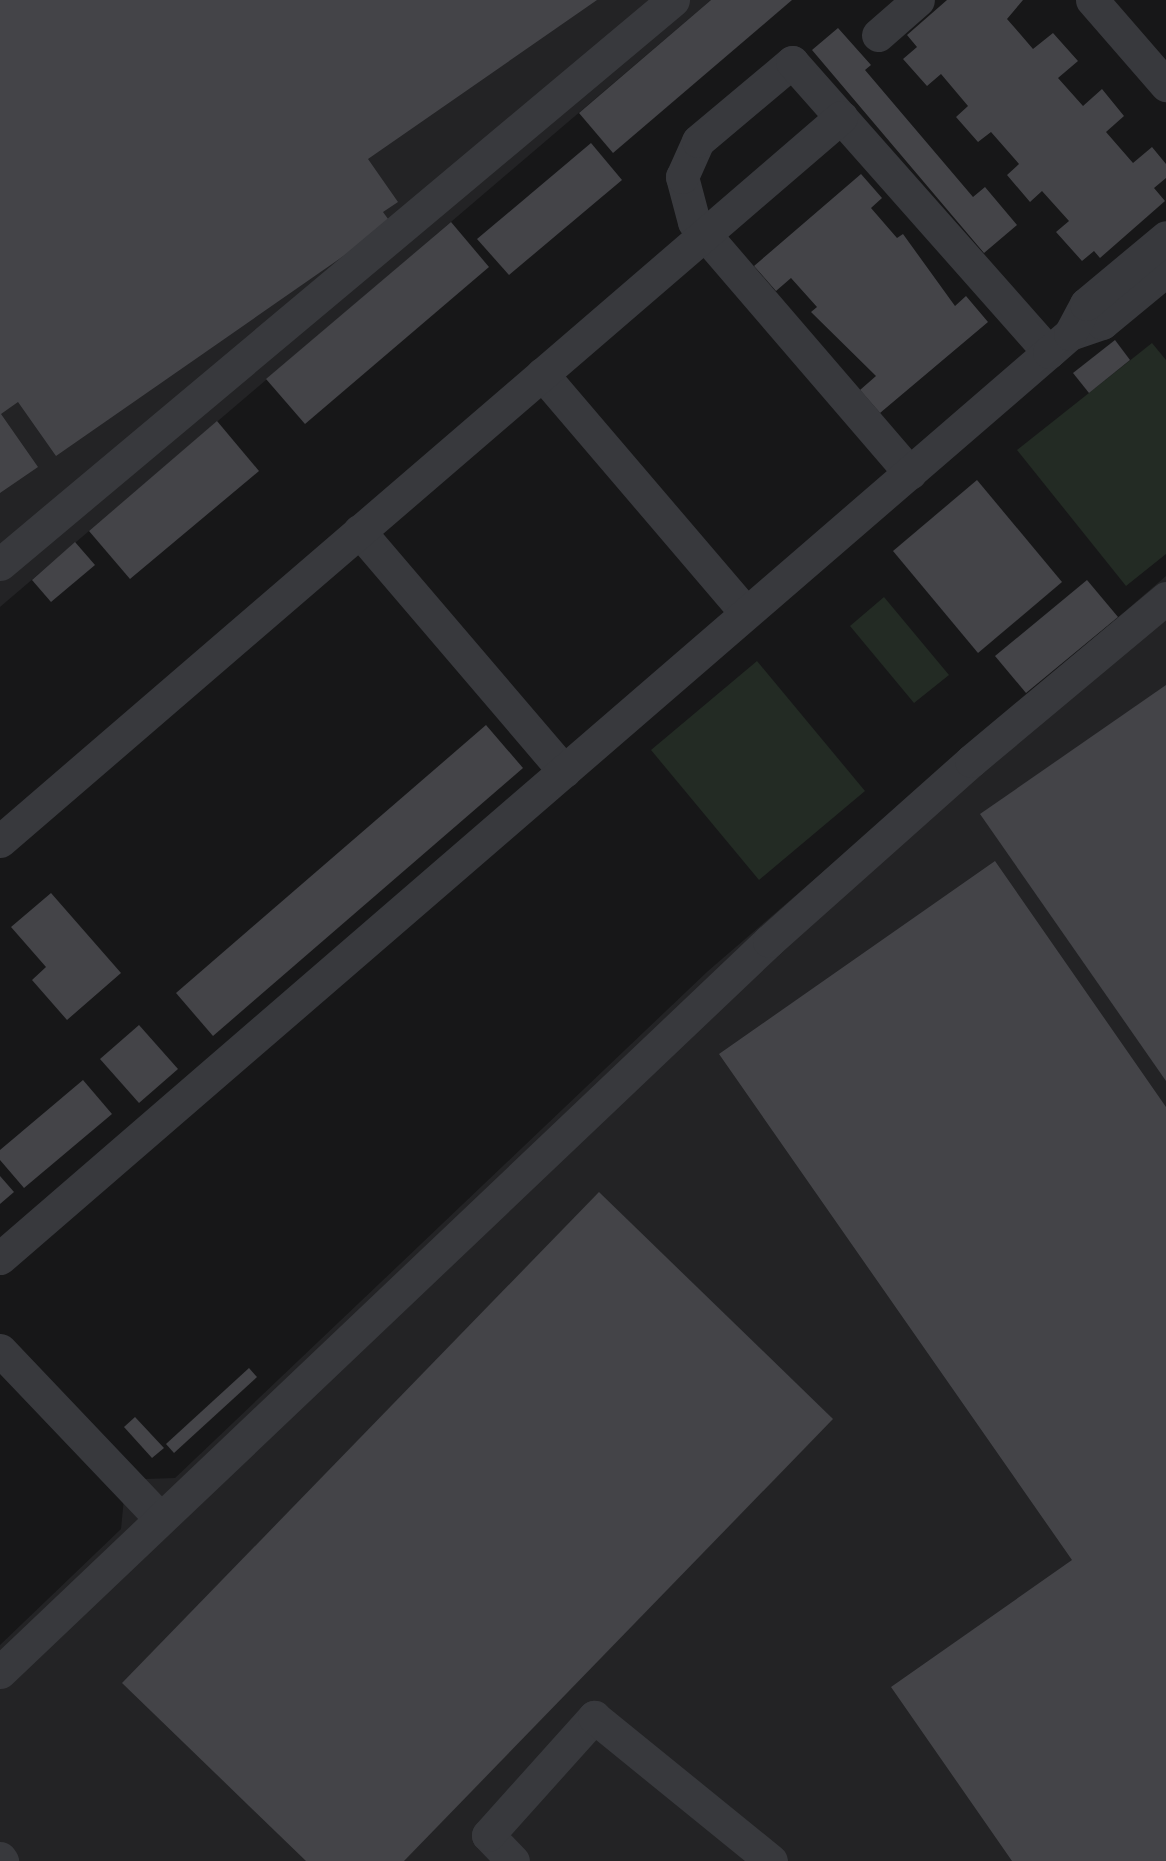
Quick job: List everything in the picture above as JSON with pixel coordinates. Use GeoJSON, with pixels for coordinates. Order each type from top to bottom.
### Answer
{"type":"FeatureCollection","features":[{"type":"Feature","properties":{"kind":"lane"},"geometry":{"type":"LineString","coordinates":[[0,564],[673,0]]}},
{"type":"Feature","properties":{"kind":"lane"},"geometry":{"type":"LineString","coordinates":[[878,35],[918,0]]}},
{"type":"Feature","properties":{"kind":"lane"},"geometry":{"type":"LineString","coordinates":[[1092,0],[1166,85]]}},
{"type":"Feature","properties":{"kind":"lane"},"geometry":{"type":"LineString","coordinates":[[910,473],[705,234],[683,193],[685,162],[698,141],[792,62],[841,117],[1060,343]]}},
{"type":"Feature","properties":{"kind":"lane"},"geometry":{"type":"LineString","coordinates":[[0,841],[841,117]]}},
{"type":"Feature","properties":{"kind":"lane"},"geometry":{"type":"LineString","coordinates":[[0,1258],[1060,343],[1086,304],[1166,237]]}},
{"type":"Feature","properties":{"kind":"lane"},"geometry":{"type":"LineString","coordinates":[[1060,343],[1102,324],[1166,270]]}},
{"type":"Feature","properties":{"kind":"lane"},"geometry":{"type":"LineString","coordinates":[[542,374],[746,613]]}},
{"type":"Feature","properties":{"kind":"lane"},"geometry":{"type":"LineString","coordinates":[[359,531],[564,771]]}},
{"type":"Feature","properties":{"kind":"lane"},"geometry":{"type":"LineString","coordinates":[[0,1672],[160,1518],[828,888],[1166,598]]}},
{"type":"Feature","properties":{"kind":"lane"},"geometry":{"type":"LineString","coordinates":[[0,1350],[160,1518]]}},
{"type":"Feature","properties":{"kind":"lane"},"geometry":{"type":"LineString","coordinates":[[513,1861],[488,1835],[594,1717],[771,1861]]}},
{"type":"Feature","properties":{"kind":"shaded area"},"geometry":{"type":"Polygon","coordinates":[[[0,0],[711,0],[0,607],[0,0]]]}},
{"type":"Feature","properties":{"kind":"shaded area"},"geometry":{"type":"Polygon","coordinates":[[[1152,343],[1166,360],[1166,554],[1126,586],[1017,450],[1152,343]]]}},
{"type":"Feature","properties":{"kind":"shaded area"},"geometry":{"type":"Polygon","coordinates":[[[1166,576],[1166,1861],[0,1861],[0,1645],[121,1529],[124,1498],[145,1479],[175,1478],[708,971],[1166,576]]]}},
{"type":"Feature","properties":{"kind":"shaded area"},"geometry":{"type":"Polygon","coordinates":[[[884,597],[949,675],[914,703],[850,626],[884,597]]]}},
{"type":"Feature","properties":{"kind":"shaded area"},"geometry":{"type":"Polygon","coordinates":[[[757,661],[865,791],[759,880],[651,750],[757,661]]]}},
{"type":"Feature","properties":{"kind":"building"},"geometry":{"type":"Polygon","coordinates":[[[0,0],[597,0],[368,159],[398,202],[383,212],[391,223],[56,456],[18,402],[1,414],[38,467],[0,493],[0,0]]]}},
{"type":"Feature","properties":{"kind":"building"},"geometry":{"type":"Polygon","coordinates":[[[711,0],[792,0],[613,153],[579,113],[711,0]]]}},
{"type":"Feature","properties":{"kind":"building"},"geometry":{"type":"Polygon","coordinates":[[[947,0],[1023,0],[1007,19],[1033,49],[1053,33],[1078,61],[1058,78],[1083,106],[1102,89],[1124,116],[1106,132],[1133,163],[1152,147],[1166,164],[1166,178],[1154,188],[1165,201],[1100,258],[1094,251],[1082,261],[1056,232],[1069,221],[1042,191],[1030,202],[1007,175],[1019,164],[991,132],[978,142],[956,117],[968,106],[941,74],[927,86],[903,59],[917,47],[907,35],[947,0]]]}},
{"type":"Feature","properties":{"kind":"building"},"geometry":{"type":"Polygon","coordinates":[[[838,28],[871,65],[865,70],[973,197],[985,187],[1017,225],[984,253],[812,50],[838,28]]]}},
{"type":"Feature","properties":{"kind":"building"},"geometry":{"type":"Polygon","coordinates":[[[591,143],[622,180],[509,275],[477,239],[591,143]]]}},
{"type":"Feature","properties":{"kind":"building"},"geometry":{"type":"Polygon","coordinates":[[[861,174],[882,198],[871,208],[897,238],[903,234],[955,306],[966,296],[988,322],[880,413],[860,390],[876,376],[811,312],[817,307],[791,278],[776,291],[754,266],[861,174]]]}},
{"type":"Feature","properties":{"kind":"building"},"geometry":{"type":"Polygon","coordinates":[[[451,222],[489,267],[305,424],[266,379],[451,222]]]}},
{"type":"Feature","properties":{"kind":"building"},"geometry":{"type":"Polygon","coordinates":[[[1115,340],[1130,360],[1089,393],[1073,373],[1115,340]]]}},
{"type":"Feature","properties":{"kind":"building"},"geometry":{"type":"Polygon","coordinates":[[[217,421],[259,471],[130,579],[89,531],[217,421]]]}},
{"type":"Feature","properties":{"kind":"building"},"geometry":{"type":"Polygon","coordinates":[[[977,480],[1062,582],[978,653],[893,551],[977,480]]]}},
{"type":"Feature","properties":{"kind":"building"},"geometry":{"type":"Polygon","coordinates":[[[75,542],[95,565],[51,602],[32,580],[75,542]]]}},
{"type":"Feature","properties":{"kind":"building"},"geometry":{"type":"Polygon","coordinates":[[[1087,580],[1118,617],[1026,693],[995,656],[1087,580]]]}},
{"type":"Feature","properties":{"kind":"building"},"geometry":{"type":"Polygon","coordinates":[[[1166,685],[1166,1081],[980,814],[1166,685]]]}},
{"type":"Feature","properties":{"kind":"building"},"geometry":{"type":"Polygon","coordinates":[[[486,725],[523,768],[213,1036],[176,993],[486,725]]]}},
{"type":"Feature","properties":{"kind":"building"},"geometry":{"type":"Polygon","coordinates":[[[995,861],[1166,1107],[1166,1861],[1012,1861],[891,1687],[1072,1560],[719,1054],[995,861]]]}},
{"type":"Feature","properties":{"kind":"building"},"geometry":{"type":"Polygon","coordinates":[[[51,893],[121,973],[67,1020],[32,980],[46,967],[11,927],[51,893]]]}},
{"type":"Feature","properties":{"kind":"building"},"geometry":{"type":"Polygon","coordinates":[[[139,1025],[178,1069],[139,1103],[100,1059],[139,1025]]]}},
{"type":"Feature","properties":{"kind":"building"},"geometry":{"type":"Polygon","coordinates":[[[83,1080],[112,1114],[24,1188],[0,1160],[0,1150],[83,1080]]]}},
{"type":"Feature","properties":{"kind":"building"},"geometry":{"type":"Polygon","coordinates":[[[0,1176],[14,1192],[0,1204],[0,1176]]]}},
{"type":"Feature","properties":{"kind":"building"},"geometry":{"type":"Polygon","coordinates":[[[599,1192],[833,1419],[404,1861],[306,1861],[122,1683],[599,1192]]]}},
{"type":"Feature","properties":{"kind":"building"},"geometry":{"type":"Polygon","coordinates":[[[249,1368],[257,1377],[174,1453],[166,1444],[249,1368]]]}},
{"type":"Feature","properties":{"kind":"building"},"geometry":{"type":"Polygon","coordinates":[[[135,1417],[164,1448],[152,1458],[124,1427],[135,1417]]]}}]}
